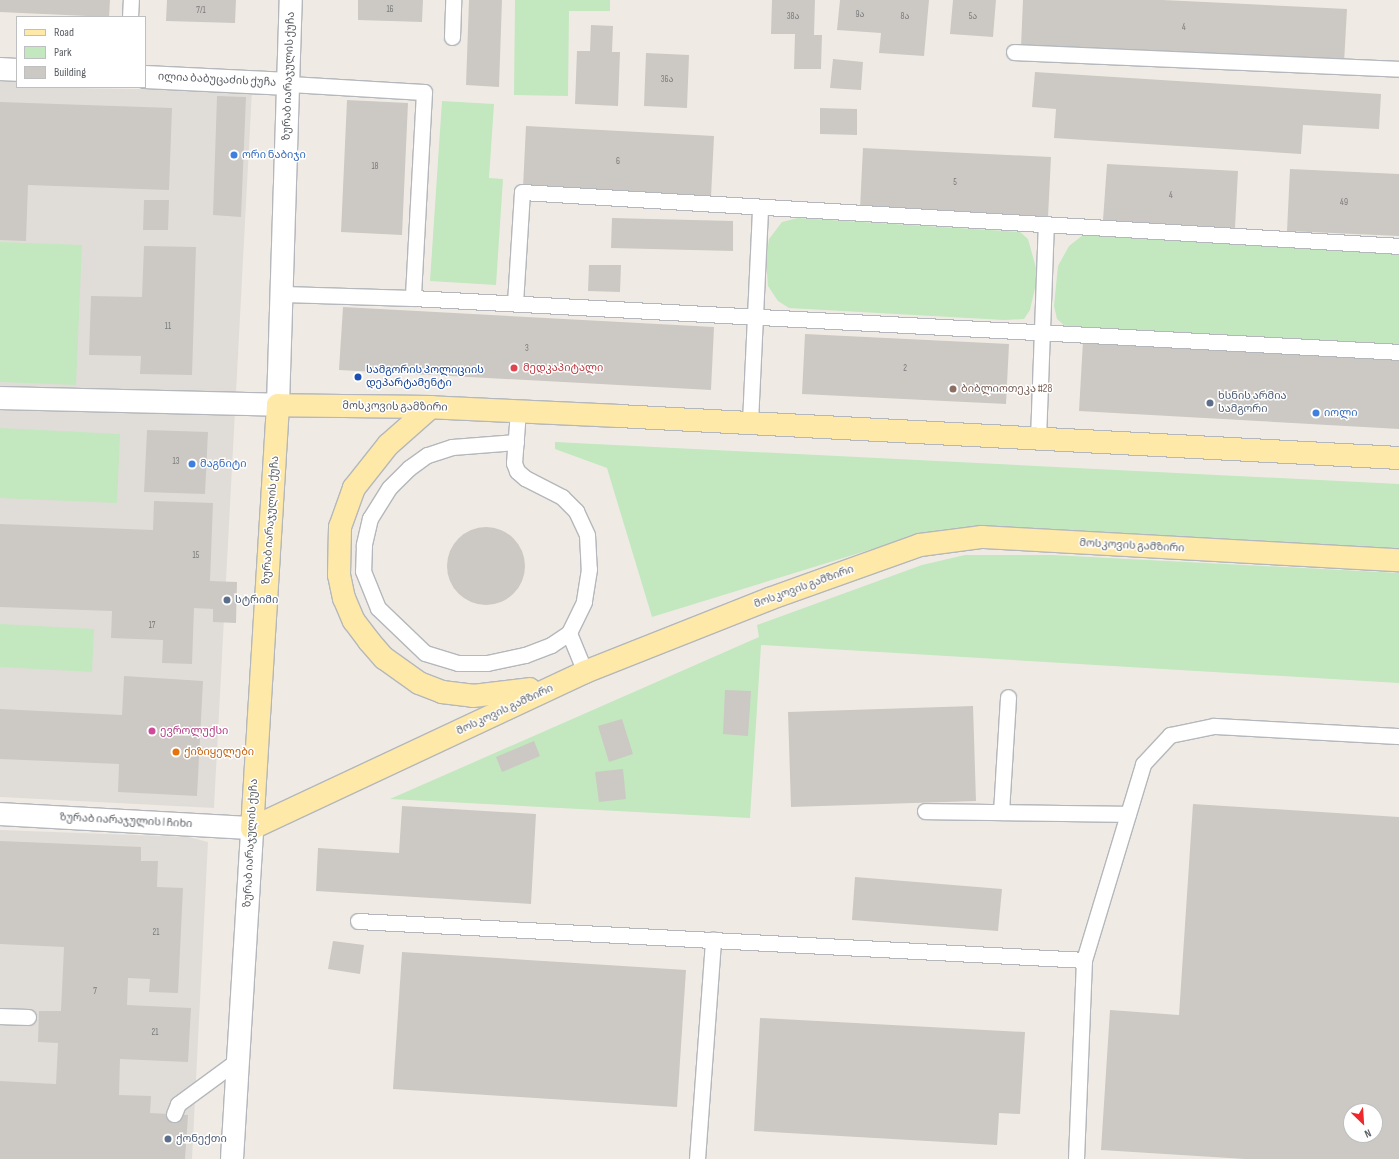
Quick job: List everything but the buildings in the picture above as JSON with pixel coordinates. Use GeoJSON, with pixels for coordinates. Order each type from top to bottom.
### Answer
{"type":"FeatureCollection","features":[{"type":"Feature","properties":{"kind":"main road","name":"ზურაბ იარაჯულის ქუჩა"},"geometry":{"type":"LineString","coordinates":[[232,1159],[278,405],[283,294],[291,0]]}},
{"type":"Feature","properties":{"kind":"main road"},"geometry":{"type":"LineString","coordinates":[[0,69],[16,70]]}},
{"type":"Feature","properties":{"kind":"main road","name":"ილია ბაბუცაძის ქუჩა"},"geometry":{"type":"LineString","coordinates":[[146,77],[289,84]]}},
{"type":"Feature","properties":{"kind":"main road"},"geometry":{"type":"LineString","coordinates":[[0,398],[278,405]]}},
{"type":"Feature","properties":{"kind":"main road","name":"მოსკოვის გამზირი"},"geometry":{"type":"LineString","coordinates":[[278,405],[431,407],[518,411],[750,422],[1399,458]]}},
{"type":"Feature","properties":{"kind":"main road"},"geometry":{"type":"LineString","coordinates":[[431,407],[370,464],[354,488],[346,506],[340,527],[339,575],[344,598],[354,621],[384,658],[419,683],[442,692],[473,696],[498,695],[558,684]]}},
{"type":"Feature","properties":{"kind":"main road","name":"მოსკოვის გამზირი"},"geometry":{"type":"LineString","coordinates":[[252,828],[585,672],[769,598],[920,545],[982,537],[1399,560]]}},
{"type":"Feature","properties":{"kind":"main road","name":"ზურაბ იარაჯულის I ჩიხი"},"geometry":{"type":"LineString","coordinates":[[0,814],[252,828]]}},
{"type":"Feature","properties":{"kind":"lane"},"geometry":{"type":"LineString","coordinates":[[130,16],[131,0]]}},
{"type":"Feature","properties":{"kind":"lane"},"geometry":{"type":"LineString","coordinates":[[452,37],[453,0]]}},
{"type":"Feature","properties":{"kind":"lane"},"geometry":{"type":"LineString","coordinates":[[1014,52],[1399,69]]}},
{"type":"Feature","properties":{"kind":"lane"},"geometry":{"type":"LineString","coordinates":[[289,84],[424,92],[414,298]]}},
{"type":"Feature","properties":{"kind":"lane"},"geometry":{"type":"LineString","coordinates":[[515,303],[522,192],[1399,246]]}},
{"type":"Feature","properties":{"kind":"lane"},"geometry":{"type":"LineString","coordinates":[[750,422],[760,207]]}},
{"type":"Feature","properties":{"kind":"lane"},"geometry":{"type":"LineString","coordinates":[[1038,439],[1046,224]]}},
{"type":"Feature","properties":{"kind":"lane"},"geometry":{"type":"LineString","coordinates":[[283,294],[515,303],[1399,352]]}},
{"type":"Feature","properties":{"kind":"lane"},"geometry":{"type":"LineString","coordinates":[[516,442],[452,447],[427,455],[409,468],[389,488],[370,518],[364,545],[363,571],[378,608],[425,653],[458,663],[487,663],[525,655],[551,645],[568,633],[584,602],[589,569],[587,535],[576,511],[562,497],[525,478],[517,471],[514,463],[516,442],[518,411]]}},
{"type":"Feature","properties":{"kind":"lane"},"geometry":{"type":"LineString","coordinates":[[568,633],[585,672]]}},
{"type":"Feature","properties":{"kind":"lane"},"geometry":{"type":"LineString","coordinates":[[1001,812],[1008,697]]}},
{"type":"Feature","properties":{"kind":"lane"},"geometry":{"type":"LineString","coordinates":[[1076,1159],[1084,960],[1143,764],[1170,735],[1214,726],[1399,736]]}},
{"type":"Feature","properties":{"kind":"lane"},"geometry":{"type":"LineString","coordinates":[[924,811],[1128,814]]}},
{"type":"Feature","properties":{"kind":"lane"},"geometry":{"type":"LineString","coordinates":[[358,921],[1084,960]]}},
{"type":"Feature","properties":{"kind":"lane"},"geometry":{"type":"LineString","coordinates":[[697,1159],[713,940]]}},
{"type":"Feature","properties":{"kind":"lane"},"geometry":{"type":"LineString","coordinates":[[0,1016],[28,1017]]}},
{"type":"Feature","properties":{"kind":"lane"},"geometry":{"type":"LineString","coordinates":[[174,1114],[178,1104],[238,1060]]}},
{"type":"Feature","properties":{"kind":"shaded area"},"geometry":{"type":"Polygon","coordinates":[[[0,81],[16,82],[16,88],[252,91],[214,808],[0,797],[0,81]]]}},
{"type":"Feature","properties":{"kind":"shaded area"},"geometry":{"type":"Polygon","coordinates":[[[0,830],[189,837],[208,842],[192,1159],[0,1159],[0,830]]]}},
{"type":"Feature","properties":{"kind":"green space"},"geometry":{"type":"Polygon","coordinates":[[[515,0],[610,0],[610,11],[569,11],[568,96],[514,95],[515,0]]]}},
{"type":"Feature","properties":{"kind":"green space"},"geometry":{"type":"Polygon","coordinates":[[[442,101],[494,104],[489,178],[503,179],[496,285],[430,281],[442,101]]]}},
{"type":"Feature","properties":{"kind":"green space"},"geometry":{"type":"Polygon","coordinates":[[[798,218],[1020,232],[1028,239],[1038,275],[1030,310],[1024,319],[1004,320],[789,308],[778,301],[768,286],[766,260],[769,239],[782,222],[798,218]]]}},
{"type":"Feature","properties":{"kind":"green space"},"geometry":{"type":"Polygon","coordinates":[[[1083,235],[1399,254],[1399,345],[1066,327],[1057,319],[1054,306],[1058,266],[1069,246],[1083,235]]]}},
{"type":"Feature","properties":{"kind":"green space"},"geometry":{"type":"Polygon","coordinates":[[[0,242],[82,245],[76,385],[0,382],[0,242]]]}},
{"type":"Feature","properties":{"kind":"green space"},"geometry":{"type":"Polygon","coordinates":[[[0,428],[120,434],[117,503],[0,498],[0,428]]]}},
{"type":"Feature","properties":{"kind":"green space"},"geometry":{"type":"Polygon","coordinates":[[[555,442],[1399,484],[1399,550],[921,534],[652,617],[607,468],[555,449],[555,442]]]}},
{"type":"Feature","properties":{"kind":"green space"},"geometry":{"type":"Polygon","coordinates":[[[965,555],[1052,555],[1399,573],[1399,683],[761,645],[750,818],[390,799],[759,637],[757,625],[922,565],[965,555]]]}},
{"type":"Feature","properties":{"kind":"green space"},"geometry":{"type":"Polygon","coordinates":[[[0,624],[94,629],[92,672],[0,667],[0,624]]]}},
{"type":"Feature","properties":{"kind":"place","name":"ორი ნაბიჯი"},"geometry":{"type":"Point","coordinates":[234,155]}},
{"type":"Feature","properties":{"kind":"place","name":"მედკაპიტალი"},"geometry":{"type":"Point","coordinates":[514,368]}},
{"type":"Feature","properties":{"kind":"place","name":"სამგორის პოლიციის დეპარტამენტი"},"geometry":{"type":"Point","coordinates":[358,377]}},
{"type":"Feature","properties":{"kind":"place","name":"ბიბლიოთეკა #28"},"geometry":{"type":"Point","coordinates":[953,389]}},
{"type":"Feature","properties":{"kind":"place","name":"ხსნის არმია სამგორი"},"geometry":{"type":"Point","coordinates":[1210,403]}},
{"type":"Feature","properties":{"kind":"place","name":"იოლი"},"geometry":{"type":"Point","coordinates":[1316,413]}},
{"type":"Feature","properties":{"kind":"place","name":"მაგნიტი"},"geometry":{"type":"Point","coordinates":[192,464]}},
{"type":"Feature","properties":{"kind":"place","name":"სტრიმი"},"geometry":{"type":"Point","coordinates":[227,600]}},
{"type":"Feature","properties":{"kind":"place","name":"ევროლუქსი"},"geometry":{"type":"Point","coordinates":[152,731]}},
{"type":"Feature","properties":{"kind":"place","name":"ქიზიყელები"},"geometry":{"type":"Point","coordinates":[176,752]}},
{"type":"Feature","properties":{"kind":"place","name":"ქონექთი"},"geometry":{"type":"Point","coordinates":[168,1139]}}]}
